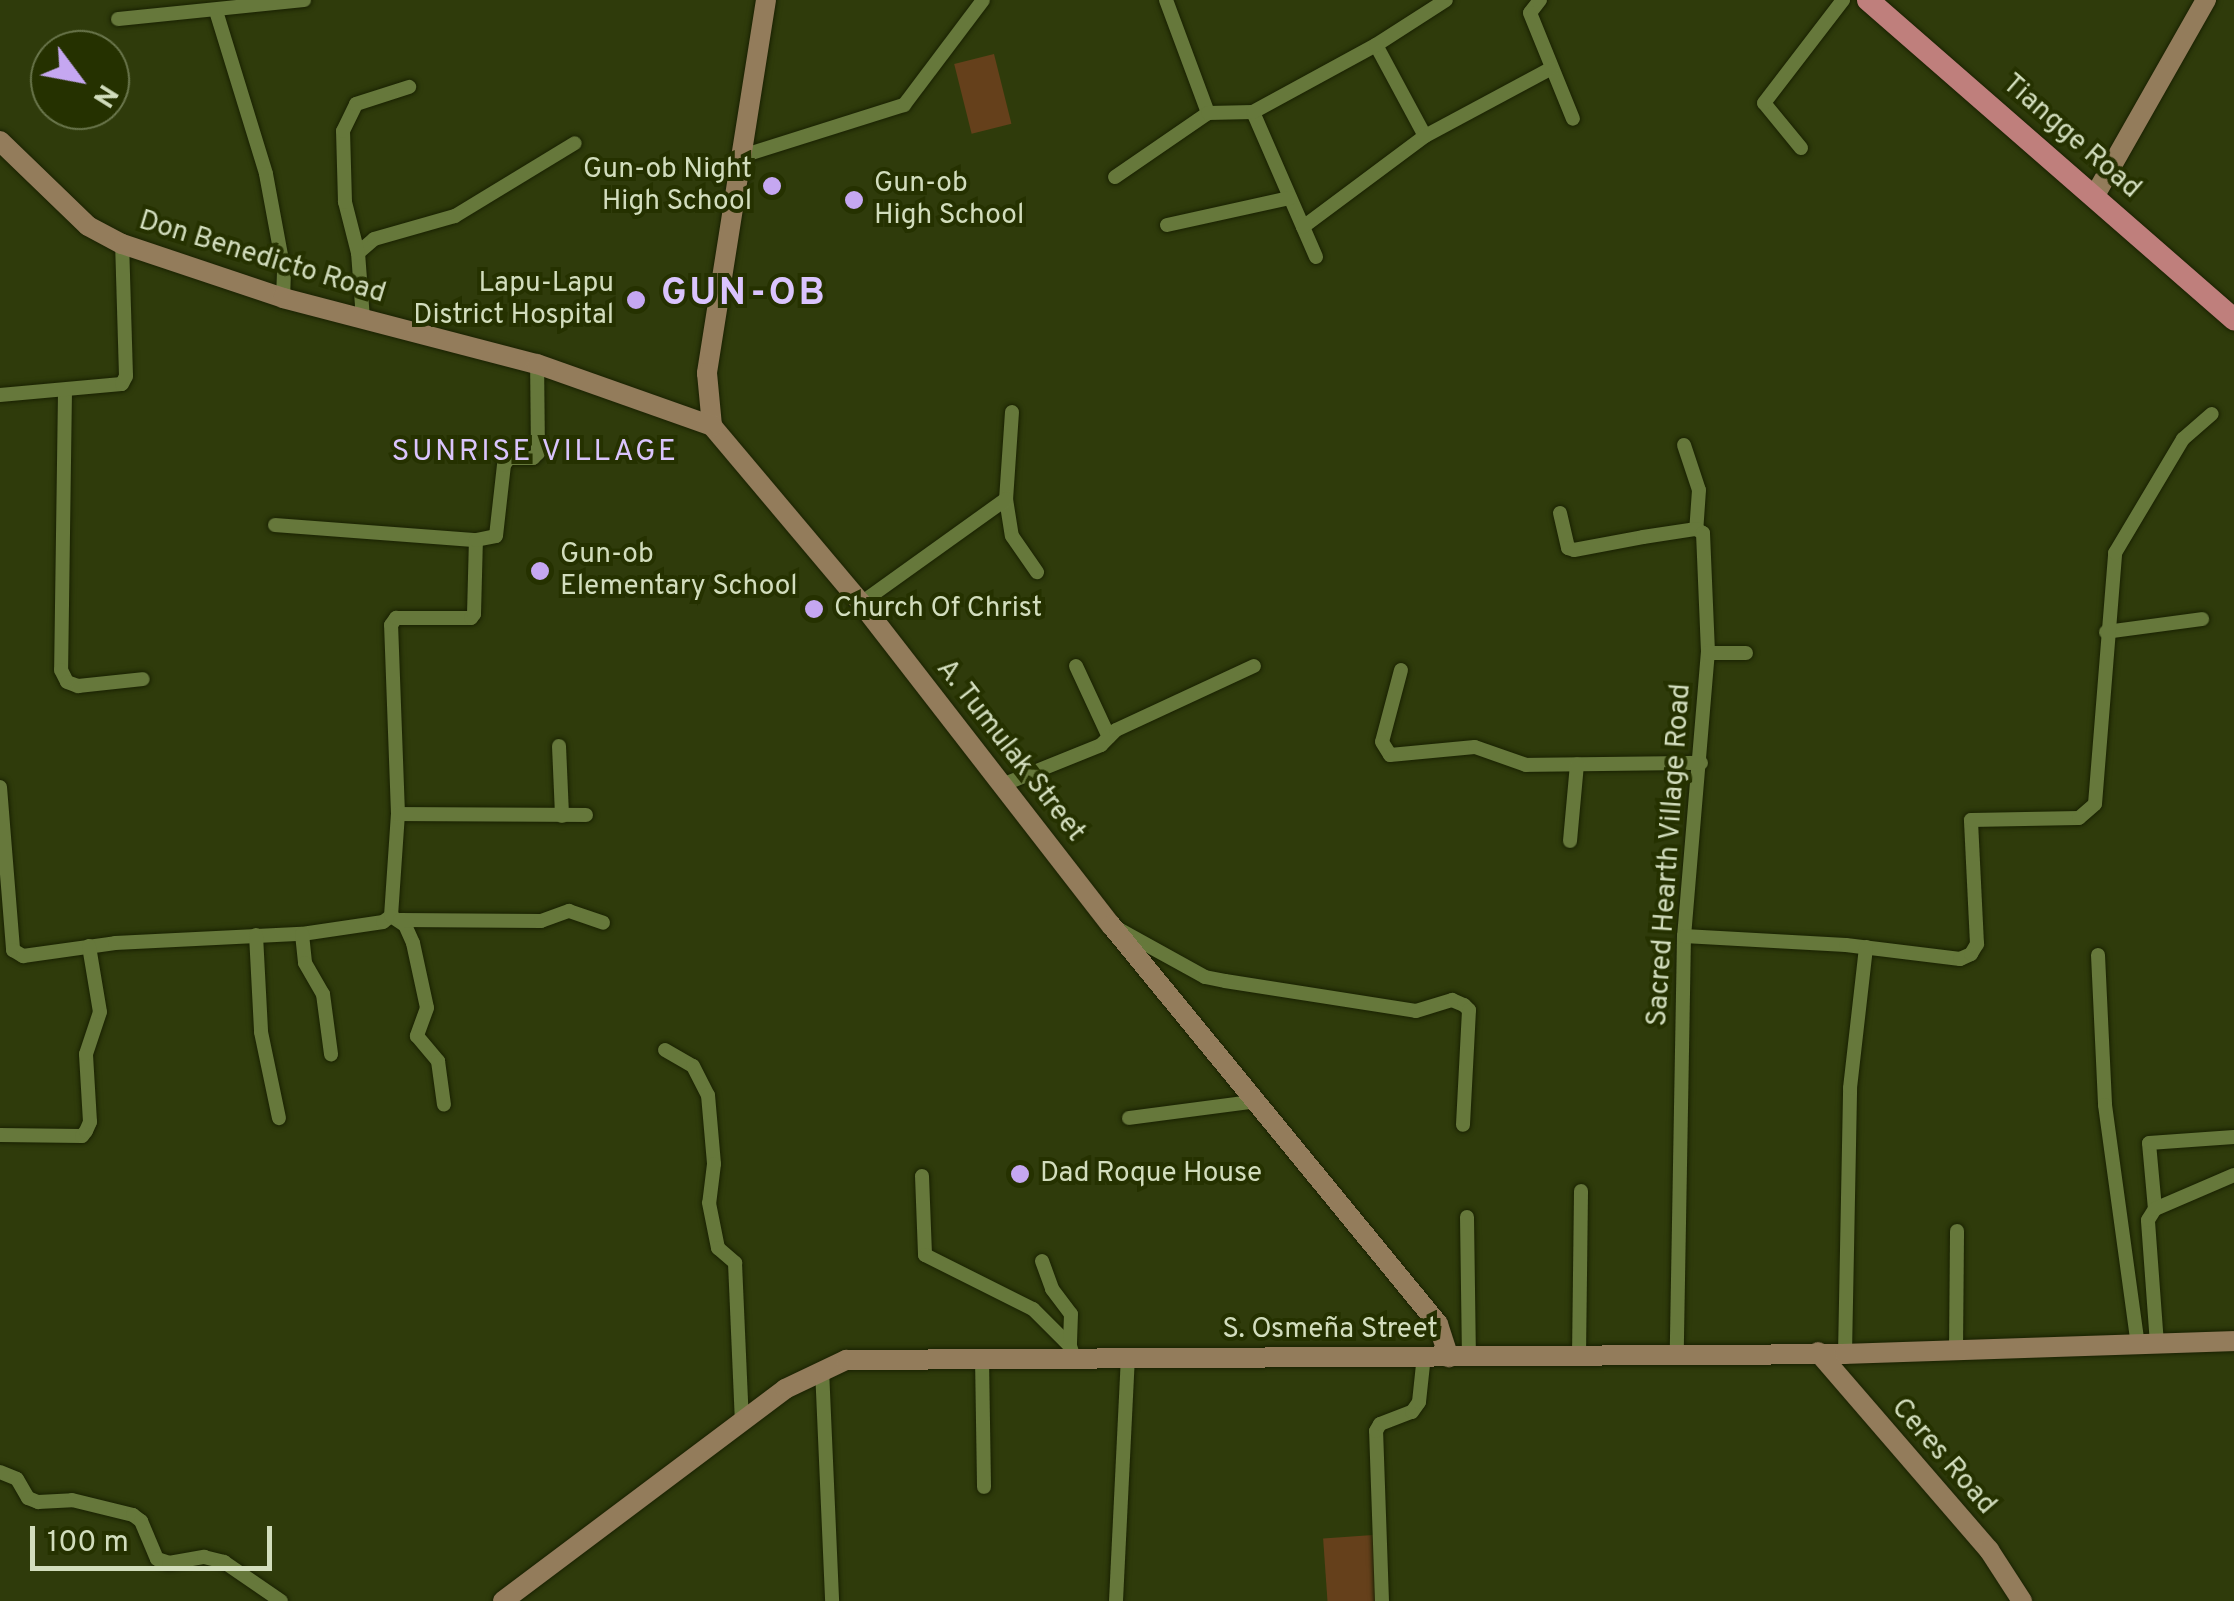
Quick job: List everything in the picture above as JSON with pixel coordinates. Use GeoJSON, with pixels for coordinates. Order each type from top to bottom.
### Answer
{"type":"FeatureCollection","features":[{"type":"Feature","properties":{"kind":"main road","name":"Tiangge Road"},"geometry":{"type":"LineString","coordinates":[[1868,0],[2234,319]]}},
{"type":"Feature","properties":{"kind":"street"},"geometry":{"type":"LineString","coordinates":[[118,19],[304,0]]}},
{"type":"Feature","properties":{"kind":"street"},"geometry":{"type":"LineString","coordinates":[[712,426],[706,373],[766,0]]}},
{"type":"Feature","properties":{"kind":"street"},"geometry":{"type":"LineString","coordinates":[[742,156],[904,105],[982,0]]}},
{"type":"Feature","properties":{"kind":"street"},"geometry":{"type":"LineString","coordinates":[[1166,0],[1208,113]]}},
{"type":"Feature","properties":{"kind":"street"},"geometry":{"type":"LineString","coordinates":[[1115,177],[1208,113],[1253,112],[1376,46],[1446,0]]}},
{"type":"Feature","properties":{"kind":"street"},"geometry":{"type":"LineString","coordinates":[[1540,0],[1530,14],[1573,119]]}},
{"type":"Feature","properties":{"kind":"street"},"geometry":{"type":"LineString","coordinates":[[1802,148],[1764,103],[1843,0]]}},
{"type":"Feature","properties":{"kind":"street"},"geometry":{"type":"LineString","coordinates":[[2094,197],[2206,0]]}},
{"type":"Feature","properties":{"kind":"street"},"geometry":{"type":"LineString","coordinates":[[216,10],[266,174],[284,271],[284,298]]}},
{"type":"Feature","properties":{"kind":"street"},"geometry":{"type":"LineString","coordinates":[[1376,46],[1425,136]]}},
{"type":"Feature","properties":{"kind":"street"},"geometry":{"type":"LineString","coordinates":[[1303,228],[1425,136],[1550,69]]}},
{"type":"Feature","properties":{"kind":"street"},"geometry":{"type":"LineString","coordinates":[[363,319],[358,253],[345,202],[342,131],[356,104],[409,87]]}},
{"type":"Feature","properties":{"kind":"street"},"geometry":{"type":"LineString","coordinates":[[1253,112],[1316,257]]}},
{"type":"Feature","properties":{"kind":"street","name":"Don Benedicto Road"},"geometry":{"type":"LineString","coordinates":[[0,140],[88,226],[122,244],[284,298],[536,364],[712,426]]}},
{"type":"Feature","properties":{"kind":"street"},"geometry":{"type":"LineString","coordinates":[[358,253],[374,239],[455,216],[575,142]]}},
{"type":"Feature","properties":{"kind":"street"},"geometry":{"type":"LineString","coordinates":[[1167,225],[1290,198]]}},
{"type":"Feature","properties":{"kind":"street"},"geometry":{"type":"LineString","coordinates":[[0,395],[122,384],[126,376],[122,244]]}},
{"type":"Feature","properties":{"kind":"street"},"geometry":{"type":"LineString","coordinates":[[275,525],[476,540],[496,536],[505,461],[538,453],[536,364]]}},
{"type":"Feature","properties":{"kind":"street"},"geometry":{"type":"LineString","coordinates":[[65,391],[60,670],[67,682],[78,686],[144,679]]}},
{"type":"Feature","properties":{"kind":"street"},"geometry":{"type":"LineString","coordinates":[[1012,412],[1006,499],[1012,536],[1037,572]]}},
{"type":"Feature","properties":{"kind":"street"},"geometry":{"type":"LineString","coordinates":[[1684,936],[1866,947],[1960,958],[1971,954],[1977,944],[1971,820],[2079,818],[2096,804],[2110,573],[2124,534],[2183,439],[2212,414]]}},
{"type":"Feature","properties":{"kind":"street","name":"A. Tumulak Street"},"geometry":{"type":"LineString","coordinates":[[712,426],[861,604],[1111,925],[1438,1324],[1459,1357]]}},
{"type":"Feature","properties":{"kind":"street","name":"Sacred Hearth Village Road"},"geometry":{"type":"LineString","coordinates":[[1676,1355],[1684,936],[1708,653],[1703,532],[1696,530],[1698,490],[1684,445]]}},
{"type":"Feature","properties":{"kind":"street"},"geometry":{"type":"LineString","coordinates":[[861,604],[1006,499]]}},
{"type":"Feature","properties":{"kind":"street"},"geometry":{"type":"LineString","coordinates":[[1560,513],[1568,548],[1574,550],[1696,530]]}},
{"type":"Feature","properties":{"kind":"street"},"geometry":{"type":"LineString","coordinates":[[444,1105],[438,1061],[417,1036],[427,995],[413,943],[396,918],[398,814],[391,625],[396,618],[471,618],[476,610],[476,540]]}},
{"type":"Feature","properties":{"kind":"street"},"geometry":{"type":"LineString","coordinates":[[2106,632],[2202,619]]}},
{"type":"Feature","properties":{"kind":"street"},"geometry":{"type":"LineString","coordinates":[[1708,653],[1746,652]]}},
{"type":"Feature","properties":{"kind":"street"},"geometry":{"type":"LineString","coordinates":[[1076,666],[1109,736]]}},
{"type":"Feature","properties":{"kind":"street"},"geometry":{"type":"LineString","coordinates":[[1002,785],[1101,744],[1109,736],[1254,666]]}},
{"type":"Feature","properties":{"kind":"street"},"geometry":{"type":"LineString","coordinates":[[1402,670],[1382,742],[1390,755],[1475,747],[1526,765],[1701,764]]}},
{"type":"Feature","properties":{"kind":"street"},"geometry":{"type":"LineString","coordinates":[[559,746],[562,816]]}},
{"type":"Feature","properties":{"kind":"street"},"geometry":{"type":"LineString","coordinates":[[1570,842],[1577,764]]}},
{"type":"Feature","properties":{"kind":"street"},"geometry":{"type":"LineString","coordinates":[[0,787],[12,950],[23,956],[89,946],[302,934],[396,918],[541,921],[569,912],[603,924]]}},
{"type":"Feature","properties":{"kind":"street"},"geometry":{"type":"LineString","coordinates":[[398,814],[586,815]]}},
{"type":"Feature","properties":{"kind":"street"},"geometry":{"type":"LineString","coordinates":[[1111,925],[1205,976],[1416,1011],[1452,1000],[1464,1004],[1468,1010],[1463,1124]]}},
{"type":"Feature","properties":{"kind":"street"},"geometry":{"type":"LineString","coordinates":[[302,934],[305,963],[324,994],[331,1054]]}},
{"type":"Feature","properties":{"kind":"street"},"geometry":{"type":"LineString","coordinates":[[256,935],[260,1032],[279,1118]]}},
{"type":"Feature","properties":{"kind":"street"},"geometry":{"type":"LineString","coordinates":[[0,1134],[82,1136],[86,1131],[90,1122],[86,1054],[100,1012],[89,946]]}},
{"type":"Feature","properties":{"kind":"street"},"geometry":{"type":"LineString","coordinates":[[1845,1354],[1850,1088],[1866,947]]}},
{"type":"Feature","properties":{"kind":"street"},"geometry":{"type":"LineString","coordinates":[[2098,954],[2106,1105],[2147,1344]]}},
{"type":"Feature","properties":{"kind":"street"},"geometry":{"type":"LineString","coordinates":[[665,1050],[693,1066],[708,1094],[714,1164],[709,1203],[718,1248],[735,1263],[742,1422]]}},
{"type":"Feature","properties":{"kind":"street"},"geometry":{"type":"LineString","coordinates":[[1128,1118],[1259,1101]]}},
{"type":"Feature","properties":{"kind":"street"},"geometry":{"type":"LineString","coordinates":[[2156,1210],[2149,1143],[2234,1137]]}},
{"type":"Feature","properties":{"kind":"street"},"geometry":{"type":"LineString","coordinates":[[922,1176],[925,1255],[1010,1294],[1072,1352]]}},
{"type":"Feature","properties":{"kind":"street"},"geometry":{"type":"LineString","coordinates":[[2147,1344],[2148,1220],[2156,1210],[2234,1176]]}},
{"type":"Feature","properties":{"kind":"street"},"geometry":{"type":"LineString","coordinates":[[1579,1356],[1581,1192]]}},
{"type":"Feature","properties":{"kind":"street"},"geometry":{"type":"LineString","coordinates":[[1459,1357],[1467,1216]]}},
{"type":"Feature","properties":{"kind":"street"},"geometry":{"type":"LineString","coordinates":[[1956,1350],[1958,1231]]}},
{"type":"Feature","properties":{"kind":"street"},"geometry":{"type":"LineString","coordinates":[[1042,1261],[1052,1289],[1071,1314],[1072,1352]]}},
{"type":"Feature","properties":{"kind":"street","name":"S. Osmeña Street"},"geometry":{"type":"LineString","coordinates":[[503,1601],[785,1389],[822,1369],[862,1359],[1072,1352],[1128,1359],[1845,1354],[2234,1342]]}},
{"type":"Feature","properties":{"kind":"street","name":"Ceres Road"},"geometry":{"type":"LineString","coordinates":[[1818,1352],[1989,1550],[2022,1601]]}},
{"type":"Feature","properties":{"kind":"street"},"geometry":{"type":"LineString","coordinates":[[1382,1601],[1376,1431],[1380,1424],[1412,1412],[1419,1402],[1424,1356]]}},
{"type":"Feature","properties":{"kind":"street"},"geometry":{"type":"LineString","coordinates":[[982,1358],[984,1487]]}},
{"type":"Feature","properties":{"kind":"street"},"geometry":{"type":"LineString","coordinates":[[1116,1601],[1128,1359]]}},
{"type":"Feature","properties":{"kind":"street"},"geometry":{"type":"LineString","coordinates":[[822,1369],[832,1601]]}},
{"type":"Feature","properties":{"kind":"street"},"geometry":{"type":"LineString","coordinates":[[0,1472],[17,1479],[28,1498],[38,1502],[72,1500],[133,1515],[142,1522],[157,1560],[169,1564],[204,1557],[224,1562],[281,1601]]}},
{"type":"Feature","properties":{"kind":"shaded area"},"geometry":{"type":"Polygon","coordinates":[[[994,54],[1011,124],[972,134],[954,64],[994,54]]]}},
{"type":"Feature","properties":{"kind":"shaded area"},"geometry":{"type":"Polygon","coordinates":[[[1373,1535],[1378,1601],[1327,1601],[1323,1538],[1373,1535]]]}},
{"type":"Feature","properties":{"kind":"place","name":"Gun-ob Night High School"},"geometry":{"type":"Point","coordinates":[772,186]}},
{"type":"Feature","properties":{"kind":"place","name":"Gun-ob High School"},"geometry":{"type":"Point","coordinates":[854,200]}},
{"type":"Feature","properties":{"kind":"place","name":"Lapu-Lapu District Hospital"},"geometry":{"type":"Point","coordinates":[636,300]}},
{"type":"Feature","properties":{"kind":"place","name":"Gun-ob Elementary School"},"geometry":{"type":"Point","coordinates":[540,571]}},
{"type":"Feature","properties":{"kind":"place","name":"Church Of Christ"},"geometry":{"type":"Point","coordinates":[814,609]}},
{"type":"Feature","properties":{"kind":"place","name":"Dad Roque House"},"geometry":{"type":"Point","coordinates":[1020,1174]}},
{"type":"Feature","properties":{"kind":"district","name":"GUN-OB"},"geometry":{"type":"Point","coordinates":[744,295]}},
{"type":"Feature","properties":{"kind":"district","name":"SUNRISE VILLAGE"},"geometry":{"type":"Point","coordinates":[535,453]}}]}
